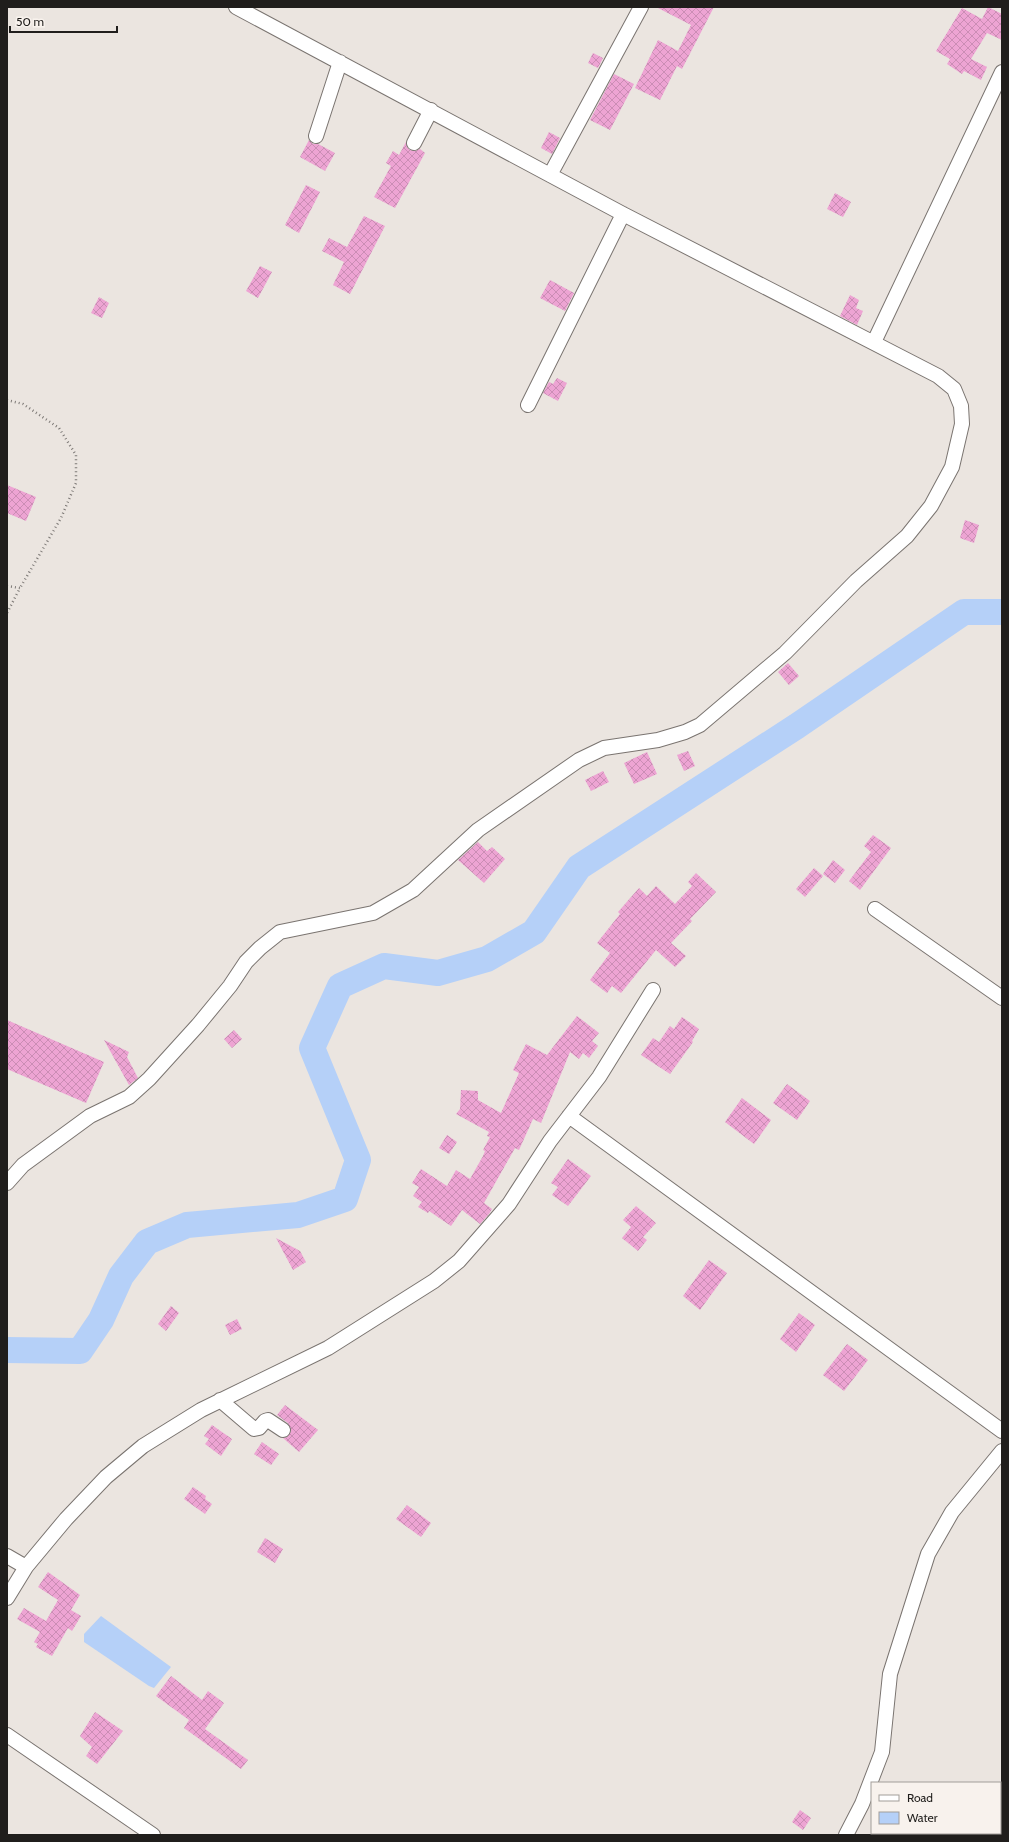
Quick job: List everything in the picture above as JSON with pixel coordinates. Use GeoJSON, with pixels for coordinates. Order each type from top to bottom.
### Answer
{"type":"FeatureCollection","features":[{"type":"Feature","properties":{"kind":"street"},"geometry":{"type":"LineString","coordinates":[[7,1183],[23,1165],[90,1116],[129,1096],[149,1079],[198,1025],[230,986],[246,962],[260,948],[280,932],[373,914],[414,890],[478,830],[579,760],[604,748],[658,740],[685,732],[700,725],[785,653],[856,581],[907,536],[931,506],[952,467],[962,424],[961,406],[954,389],[938,376],[623,214],[236,7]]}},
{"type":"Feature","properties":{"kind":"street"},"geometry":{"type":"LineString","coordinates":[[550,175],[641,7]]}},
{"type":"Feature","properties":{"kind":"street"},"geometry":{"type":"LineString","coordinates":[[316,136],[340,62]]}},
{"type":"Feature","properties":{"kind":"street"},"geometry":{"type":"LineString","coordinates":[[874,342],[1002,72]]}},
{"type":"Feature","properties":{"kind":"street"},"geometry":{"type":"LineString","coordinates":[[414,144],[431,110]]}},
{"type":"Feature","properties":{"kind":"street"},"geometry":{"type":"LineString","coordinates":[[528,405],[623,214]]}},
{"type":"Feature","properties":{"kind":"street"},"geometry":{"type":"LineString","coordinates":[[875,909],[1002,998]]}},
{"type":"Feature","properties":{"kind":"street"},"geometry":{"type":"LineString","coordinates":[[7,1598],[26,1567],[66,1520],[106,1477],[156,1437],[220,1400],[328,1348],[434,1281],[459,1261],[509,1204],[550,1141],[599,1077],[654,990]]}},
{"type":"Feature","properties":{"kind":"street"},"geometry":{"type":"LineString","coordinates":[[569,1116],[1002,1431]]}},
{"type":"Feature","properties":{"kind":"street"},"geometry":{"type":"LineString","coordinates":[[220,1400],[254,1429],[259,1428],[265,1421],[268,1420],[283,1430]]}},
{"type":"Feature","properties":{"kind":"street"},"geometry":{"type":"LineString","coordinates":[[846,1835],[862,1804],[882,1752],[890,1674],[928,1554],[952,1512],[1002,1451]]}},
{"type":"Feature","properties":{"kind":"street"},"geometry":{"type":"LineString","coordinates":[[7,1556],[26,1567]]}},
{"type":"Feature","properties":{"kind":"street"},"geometry":{"type":"LineString","coordinates":[[7,1735],[153,1835]]}},
{"type":"Feature","properties":{"kind":"path"},"geometry":{"type":"LineString","coordinates":[[7,400],[23,404],[59,428],[76,455],[76,483],[60,518],[7,613]]}},
{"type":"Feature","properties":{"kind":"path"},"geometry":{"type":"LineString","coordinates":[[7,586],[20,588]]}},
{"type":"Feature","properties":{"kind":"water"},"geometry":{"type":"Polygon","coordinates":[[[101,1616],[171,1667],[154,1688],[84,1642],[84,1634],[101,1616]]]}},
{"type":"Feature","properties":{"kind":"building"},"geometry":{"type":"Polygon","coordinates":[[[656,7],[714,7],[682,69],[677,66],[660,100],[635,88],[658,40],[678,51],[691,25],[656,7]]]}},
{"type":"Feature","properties":{"kind":"building"},"geometry":{"type":"Polygon","coordinates":[[[988,7],[1002,14],[1002,40],[987,33],[971,59],[987,67],[981,80],[964,71],[962,74],[947,64],[950,59],[936,51],[962,8],[982,19],[988,7]]]}},
{"type":"Feature","properties":{"kind":"building"},"geometry":{"type":"Polygon","coordinates":[[[593,53],[603,58],[598,68],[588,63],[593,53]]]}},
{"type":"Feature","properties":{"kind":"building"},"geometry":{"type":"Polygon","coordinates":[[[614,74],[634,84],[610,130],[590,120],[614,74]]]}},
{"type":"Feature","properties":{"kind":"building"},"geometry":{"type":"Polygon","coordinates":[[[549,132],[560,138],[552,154],[541,148],[549,132]]]}},
{"type":"Feature","properties":{"kind":"building"},"geometry":{"type":"Polygon","coordinates":[[[309,140],[313,144],[318,144],[335,153],[325,171],[300,157],[309,140]]]}},
{"type":"Feature","properties":{"kind":"building"},"geometry":{"type":"Polygon","coordinates":[[[406,142],[407,147],[410,150],[415,151],[420,149],[425,153],[395,208],[374,197],[391,166],[386,163],[393,151],[399,155],[406,142]]]}},
{"type":"Feature","properties":{"kind":"building"},"geometry":{"type":"Polygon","coordinates":[[[306,185],[320,192],[299,233],[285,225],[306,185]]]}},
{"type":"Feature","properties":{"kind":"building"},"geometry":{"type":"Polygon","coordinates":[[[835,193],[851,202],[843,217],[827,209],[835,193]]]}},
{"type":"Feature","properties":{"kind":"building"},"geometry":{"type":"Polygon","coordinates":[[[364,216],[385,226],[350,294],[333,285],[344,262],[322,251],[329,238],[347,247],[364,216]]]}},
{"type":"Feature","properties":{"kind":"building"},"geometry":{"type":"Polygon","coordinates":[[[260,266],[272,272],[258,298],[246,291],[260,266]]]}},
{"type":"Feature","properties":{"kind":"building"},"geometry":{"type":"Polygon","coordinates":[[[550,280],[574,293],[565,311],[540,298],[550,280]]]}},
{"type":"Feature","properties":{"kind":"building"},"geometry":{"type":"Polygon","coordinates":[[[850,295],[859,300],[856,308],[863,311],[857,325],[840,316],[850,295]]]}},
{"type":"Feature","properties":{"kind":"building"},"geometry":{"type":"Polygon","coordinates":[[[99,297],[109,303],[102,318],[91,313],[99,297]]]}},
{"type":"Feature","properties":{"kind":"building"},"geometry":{"type":"Polygon","coordinates":[[[557,378],[567,383],[558,401],[543,393],[549,382],[553,384],[557,378]]]}},
{"type":"Feature","properties":{"kind":"building"},"geometry":{"type":"Polygon","coordinates":[[[7,485],[36,497],[26,521],[7,513],[7,485]]]}},
{"type":"Feature","properties":{"kind":"building"},"geometry":{"type":"Polygon","coordinates":[[[965,520],[979,525],[974,543],[960,538],[965,520]]]}},
{"type":"Feature","properties":{"kind":"building"},"geometry":{"type":"Polygon","coordinates":[[[788,663],[799,676],[789,685],[778,672],[788,663]]]}},
{"type":"Feature","properties":{"kind":"building"},"geometry":{"type":"Polygon","coordinates":[[[688,751],[695,766],[684,771],[677,755],[688,751]]]}},
{"type":"Feature","properties":{"kind":"building"},"geometry":{"type":"Polygon","coordinates":[[[647,752],[657,774],[634,784],[624,763],[647,752]]]}},
{"type":"Feature","properties":{"kind":"building"},"geometry":{"type":"Polygon","coordinates":[[[603,771],[609,782],[591,791],[585,780],[603,771]]]}},
{"type":"Feature","properties":{"kind":"building"},"geometry":{"type":"Polygon","coordinates":[[[873,835],[891,848],[860,890],[849,881],[871,852],[864,846],[873,835]]]}},
{"type":"Feature","properties":{"kind":"building"},"geometry":{"type":"Polygon","coordinates":[[[478,842],[487,851],[492,847],[505,859],[484,883],[458,860],[478,842]]]}},
{"type":"Feature","properties":{"kind":"building"},"geometry":{"type":"Polygon","coordinates":[[[833,860],[845,870],[835,883],[823,874],[833,860]]]}},
{"type":"Feature","properties":{"kind":"building"},"geometry":{"type":"Polygon","coordinates":[[[814,868],[823,876],[805,897],[796,889],[814,868]]]}},
{"type":"Feature","properties":{"kind":"building"},"geometry":{"type":"Polygon","coordinates":[[[696,873],[716,892],[690,919],[692,921],[671,943],[686,956],[675,967],[656,950],[621,993],[612,986],[607,993],[590,980],[610,953],[597,943],[620,914],[618,912],[639,888],[647,896],[656,886],[675,904],[692,886],[688,882],[696,873]]]}},
{"type":"Feature","properties":{"kind":"building"},"geometry":{"type":"Polygon","coordinates":[[[577,1016],[599,1033],[592,1041],[598,1046],[589,1058],[583,1053],[579,1059],[570,1052],[541,1123],[533,1119],[519,1150],[515,1148],[484,1203],[492,1209],[489,1214],[480,1224],[462,1210],[451,1226],[429,1211],[428,1213],[418,1207],[422,1202],[413,1196],[419,1187],[412,1183],[421,1169],[447,1186],[456,1170],[470,1179],[485,1151],[483,1150],[490,1137],[487,1136],[489,1132],[456,1114],[460,1109],[461,1090],[478,1091],[478,1100],[501,1113],[519,1073],[513,1070],[526,1044],[547,1055],[577,1016]]]}},
{"type":"Feature","properties":{"kind":"building"},"geometry":{"type":"Polygon","coordinates":[[[682,1017],[699,1029],[692,1041],[693,1042],[670,1074],[641,1055],[653,1038],[659,1042],[670,1026],[674,1029],[682,1017]]]}},
{"type":"Feature","properties":{"kind":"building"},"geometry":{"type":"Polygon","coordinates":[[[7,1020],[104,1062],[86,1103],[7,1069],[7,1020]]]}},
{"type":"Feature","properties":{"kind":"building"},"geometry":{"type":"Polygon","coordinates":[[[234,1030],[242,1039],[232,1048],[224,1039],[234,1030]]]}},
{"type":"Feature","properties":{"kind":"building"},"geometry":{"type":"Polygon","coordinates":[[[104,1040],[129,1052],[127,1057],[138,1078],[129,1085],[104,1040]]]}},
{"type":"Feature","properties":{"kind":"building"},"geometry":{"type":"Polygon","coordinates":[[[787,1084],[810,1101],[797,1120],[773,1103],[787,1084]]]}},
{"type":"Feature","properties":{"kind":"building"},"geometry":{"type":"Polygon","coordinates":[[[742,1098],[771,1120],[754,1144],[725,1122],[742,1098]]]}},
{"type":"Feature","properties":{"kind":"building"},"geometry":{"type":"Polygon","coordinates":[[[447,1135],[457,1142],[449,1154],[439,1148],[447,1135]]]}},
{"type":"Feature","properties":{"kind":"building"},"geometry":{"type":"Polygon","coordinates":[[[568,1159],[591,1176],[568,1206],[552,1195],[558,1187],[551,1183],[568,1159]]]}},
{"type":"Feature","properties":{"kind":"building"},"geometry":{"type":"Polygon","coordinates":[[[636,1206],[656,1223],[643,1237],[647,1240],[638,1251],[622,1238],[631,1227],[623,1220],[636,1206]]]}},
{"type":"Feature","properties":{"kind":"building"},"geometry":{"type":"Polygon","coordinates":[[[276,1238],[300,1251],[306,1262],[293,1270],[276,1238]]]}},
{"type":"Feature","properties":{"kind":"building"},"geometry":{"type":"Polygon","coordinates":[[[709,1260],[727,1273],[700,1310],[683,1296],[709,1260]]]}},
{"type":"Feature","properties":{"kind":"building"},"geometry":{"type":"Polygon","coordinates":[[[171,1306],[179,1313],[166,1331],[158,1324],[171,1306]]]}},
{"type":"Feature","properties":{"kind":"building"},"geometry":{"type":"Polygon","coordinates":[[[799,1313],[815,1325],[796,1352],[780,1339],[799,1313]]]}},
{"type":"Feature","properties":{"kind":"building"},"geometry":{"type":"Polygon","coordinates":[[[237,1319],[242,1329],[230,1335],[225,1325],[237,1319]]]}},
{"type":"Feature","properties":{"kind":"building"},"geometry":{"type":"Polygon","coordinates":[[[847,1344],[868,1360],[844,1391],[823,1375],[847,1344]]]}},
{"type":"Feature","properties":{"kind":"building"},"geometry":{"type":"Polygon","coordinates":[[[285,1405],[318,1430],[299,1452],[283,1438],[287,1437],[291,1431],[288,1423],[277,1415],[285,1405]]]}},
{"type":"Feature","properties":{"kind":"building"},"geometry":{"type":"Polygon","coordinates":[[[212,1425],[232,1439],[221,1456],[205,1444],[209,1439],[204,1436],[212,1425]]]}},
{"type":"Feature","properties":{"kind":"building"},"geometry":{"type":"Polygon","coordinates":[[[262,1442],[279,1454],[271,1465],[254,1454],[262,1442]]]}},
{"type":"Feature","properties":{"kind":"building"},"geometry":{"type":"Polygon","coordinates":[[[193,1487],[206,1496],[205,1499],[212,1504],[205,1514],[184,1499],[193,1487]]]}},
{"type":"Feature","properties":{"kind":"building"},"geometry":{"type":"Polygon","coordinates":[[[407,1505],[431,1523],[421,1537],[396,1519],[407,1505]]]}},
{"type":"Feature","properties":{"kind":"building"},"geometry":{"type":"Polygon","coordinates":[[[265,1538],[283,1549],[275,1563],[257,1552],[265,1538]]]}},
{"type":"Feature","properties":{"kind":"building"},"geometry":{"type":"Polygon","coordinates":[[[48,1572],[80,1595],[71,1610],[81,1616],[72,1631],[68,1628],[52,1656],[36,1647],[38,1644],[34,1642],[40,1632],[17,1619],[24,1608],[46,1621],[58,1600],[38,1587],[48,1572]]]}},
{"type":"Feature","properties":{"kind":"building"},"geometry":{"type":"Polygon","coordinates":[[[171,1676],[202,1700],[208,1691],[224,1703],[205,1729],[248,1760],[241,1769],[184,1728],[189,1720],[156,1696],[171,1676]]]}},
{"type":"Feature","properties":{"kind":"building"},"geometry":{"type":"Polygon","coordinates":[[[95,1712],[123,1731],[97,1764],[86,1756],[92,1747],[80,1736],[95,1712]]]}},
{"type":"Feature","properties":{"kind":"building"},"geometry":{"type":"Polygon","coordinates":[[[800,1810],[811,1818],[803,1830],[792,1822],[800,1810]]]}},
{"type":"Feature","properties":{"kind":"waterway"},"geometry":{"type":"LineString","coordinates":[[7,1350],[80,1351],[101,1320],[121,1276],[147,1242],[187,1225],[298,1215],[345,1199],[358,1160],[312,1048],[340,986],[384,966],[438,973],[487,959],[534,932],[579,867],[797,726],[964,612],[1002,612]]}}]}
